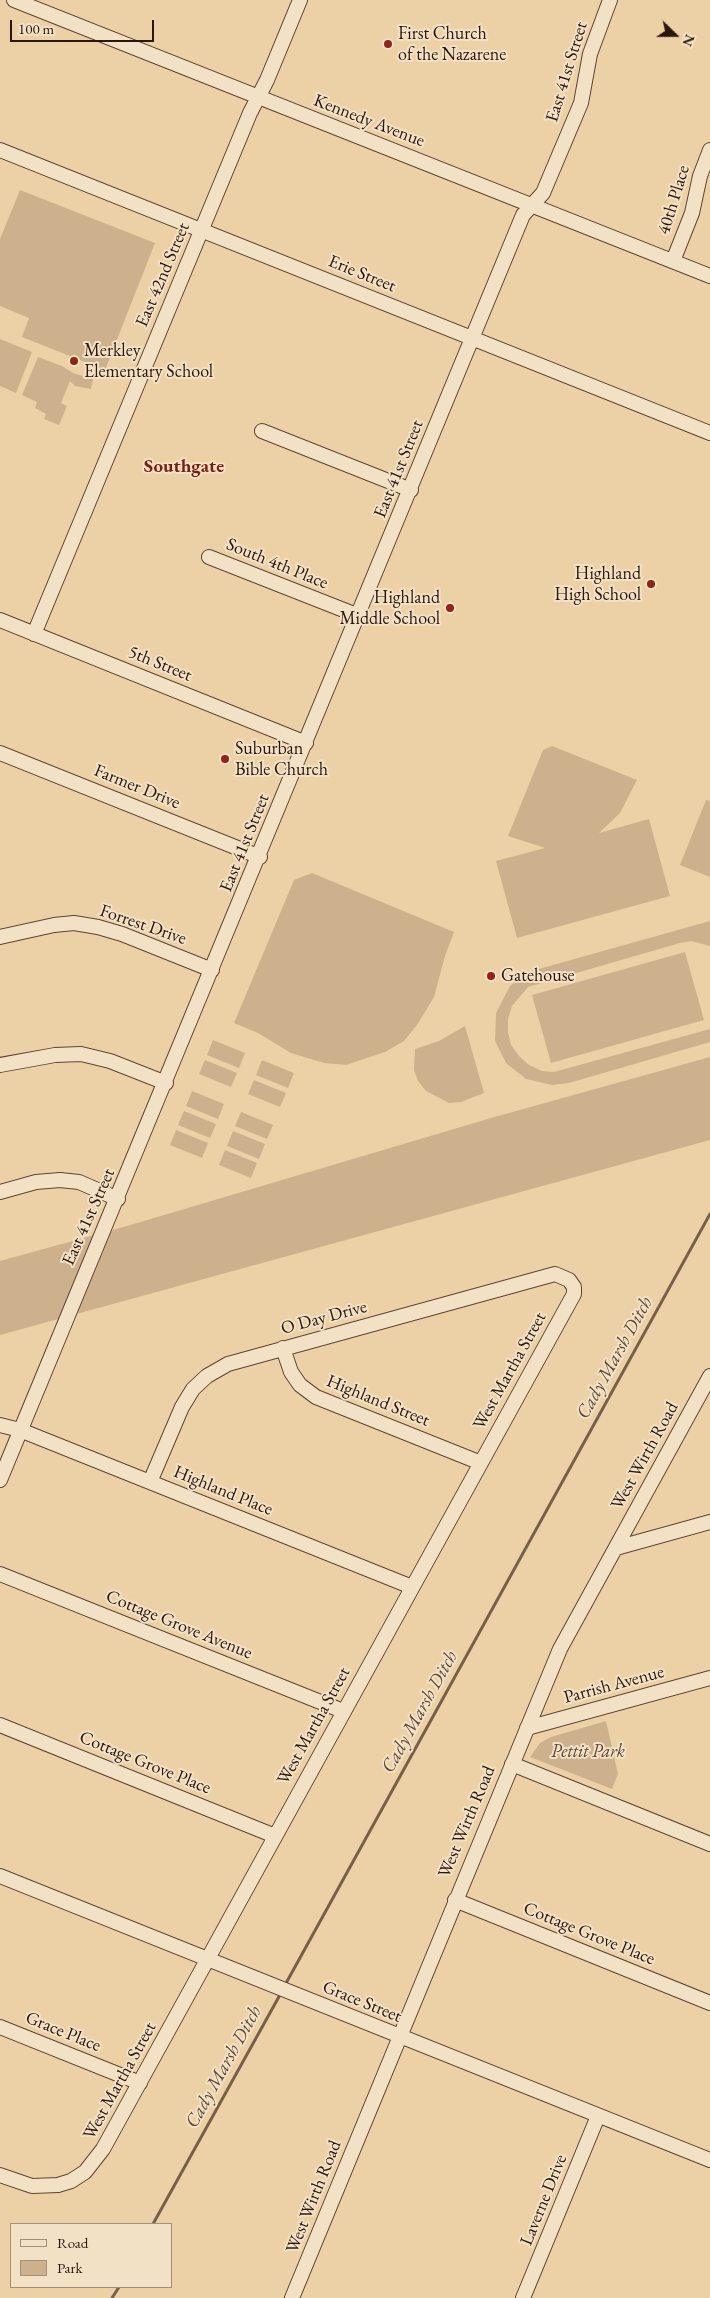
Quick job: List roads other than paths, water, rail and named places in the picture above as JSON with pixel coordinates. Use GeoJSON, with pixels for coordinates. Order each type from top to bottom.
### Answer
{"type":"FeatureCollection","features":[{"type":"Feature","properties":{"kind":"street","name":"Kennedy Avenue"},"geometry":{"type":"LineString","coordinates":[[14,0],[710,276]]}},
{"type":"Feature","properties":{"kind":"street","name":"East 42nd Street"},"geometry":{"type":"LineString","coordinates":[[34,634],[201,230],[300,0]]}},
{"type":"Feature","properties":{"kind":"street","name":"East 41st Street"},"geometry":{"type":"LineString","coordinates":[[0,1480],[474,339],[523,215],[543,193],[581,103],[590,54],[610,0]]}},
{"type":"Feature","properties":{"kind":"street","name":"Erie Street"},"geometry":{"type":"LineString","coordinates":[[0,150],[710,433]]}},
{"type":"Feature","properties":{"kind":"street","name":"40th Place"},"geometry":{"type":"LineString","coordinates":[[673,261],[692,213],[700,176],[710,150]]}},
{"type":"Feature","properties":{"kind":"street"},"geometry":{"type":"LineString","coordinates":[[262,431],[411,490]]}},
{"type":"Feature","properties":{"kind":"street","name":"South 4th Place"},"geometry":{"type":"LineString","coordinates":[[209,557],[359,616]]}},
{"type":"Feature","properties":{"kind":"street","name":"5th Street"},"geometry":{"type":"LineString","coordinates":[[0,620],[306,743]]}},
{"type":"Feature","properties":{"kind":"street","name":"Farmer Drive"},"geometry":{"type":"LineString","coordinates":[[0,753],[260,856]]}},
{"type":"Feature","properties":{"kind":"street","name":"Forrest Drive"},"geometry":{"type":"LineString","coordinates":[[0,937],[54,925],[74,923],[122,934],[212,970]]}},
{"type":"Feature","properties":{"kind":"street"},"geometry":{"type":"LineString","coordinates":[[0,1065],[47,1056],[81,1054],[110,1060],[166,1082]]}},
{"type":"Feature","properties":{"kind":"street"},"geometry":{"type":"LineString","coordinates":[[0,1192],[36,1182],[60,1180],[79,1182],[118,1198]]}},
{"type":"Feature","properties":{"kind":"street","name":"O Day Drive"},"geometry":{"type":"LineString","coordinates":[[150,1482],[182,1407],[193,1389],[207,1376],[228,1364],[555,1274],[569,1280]]}},
{"type":"Feature","properties":{"kind":"street","name":"West Martha Street"},"geometry":{"type":"LineString","coordinates":[[0,2175],[32,2186],[58,2185],[71,2181],[96,2161],[574,1294],[574,1287],[569,1280]]}},
{"type":"Feature","properties":{"kind":"street","name":"Highland Street"},"geometry":{"type":"LineString","coordinates":[[283,1348],[291,1372],[300,1386],[316,1397],[481,1463]]}},
{"type":"Feature","properties":{"kind":"street","name":"West Wirth Road"},"geometry":{"type":"LineString","coordinates":[[292,2298],[560,1650],[710,1376]]}},
{"type":"Feature","properties":{"kind":"street"},"geometry":{"type":"LineString","coordinates":[[0,1425],[20,1430]]}},
{"type":"Feature","properties":{"kind":"street","name":"Highland Place"},"geometry":{"type":"LineString","coordinates":[[20,1430],[412,1587]]}},
{"type":"Feature","properties":{"kind":"street"},"geometry":{"type":"LineString","coordinates":[[616,1548],[710,1522]]}},
{"type":"Feature","properties":{"kind":"street","name":"Cottage Grove Avenue"},"geometry":{"type":"LineString","coordinates":[[0,1574],[344,1711]]}},
{"type":"Feature","properties":{"kind":"street","name":"Parrish Avenue"},"geometry":{"type":"LineString","coordinates":[[527,1728],[710,1678]]}},
{"type":"Feature","properties":{"kind":"street","name":"Cottage Grove Place"},"geometry":{"type":"LineString","coordinates":[[0,1725],[275,1836]]}},
{"type":"Feature","properties":{"kind":"street"},"geometry":{"type":"LineString","coordinates":[[512,1764],[710,1844]]}},
{"type":"Feature","properties":{"kind":"street","name":"Grace Street"},"geometry":{"type":"LineString","coordinates":[[0,1876],[710,2160]]}},
{"type":"Feature","properties":{"kind":"street","name":"Cottage Grove Place"},"geometry":{"type":"LineString","coordinates":[[455,1900],[710,2003]]}},
{"type":"Feature","properties":{"kind":"street","name":"Grace Place"},"geometry":{"type":"LineString","coordinates":[[0,2027],[140,2083]]}},
{"type":"Feature","properties":{"kind":"street","name":"Laverne Drive"},"geometry":{"type":"LineString","coordinates":[[524,2298],[598,2116]]}},
{"type":"Feature","properties":{"kind":"waterway","name":"Cady Marsh Ditch"},"geometry":{"type":"LineString","coordinates":[[285,1985],[710,1214]]}},
{"type":"Feature","properties":{"kind":"waterway","name":"Cady Marsh Ditch"},"geometry":{"type":"LineString","coordinates":[[154,2223],[281,1993]]}},
{"type":"Feature","properties":{"kind":"waterway","name":"Cady Marsh Ditch"},"geometry":{"type":"LineString","coordinates":[[112,2298],[118,2288]]}},
{"type":"Feature","properties":{"kind":"place","name":"First Church of the Nazarene"},"geometry":{"type":"Point","coordinates":[388,44]}},
{"type":"Feature","properties":{"kind":"place","name":"Merkley Elementary School"},"geometry":{"type":"Point","coordinates":[74,361]}},
{"type":"Feature","properties":{"kind":"place","name":"Highland High School"},"geometry":{"type":"Point","coordinates":[651,584]}},
{"type":"Feature","properties":{"kind":"place","name":"Highland Middle School"},"geometry":{"type":"Point","coordinates":[450,608]}},
{"type":"Feature","properties":{"kind":"place","name":"Suburban Bible Church"},"geometry":{"type":"Point","coordinates":[225,759]}},
{"type":"Feature","properties":{"kind":"place","name":"Gatehouse"},"geometry":{"type":"Point","coordinates":[491,976]}},
{"type":"Feature","properties":{"kind":"district","name":"Southgate"},"geometry":{"type":"Point","coordinates":[184,467]}},
{"type":"Feature","properties":{"kind":"park label","name":"Pettit Park"},"geometry":{"type":"Point","coordinates":[588,1752]}}]}
